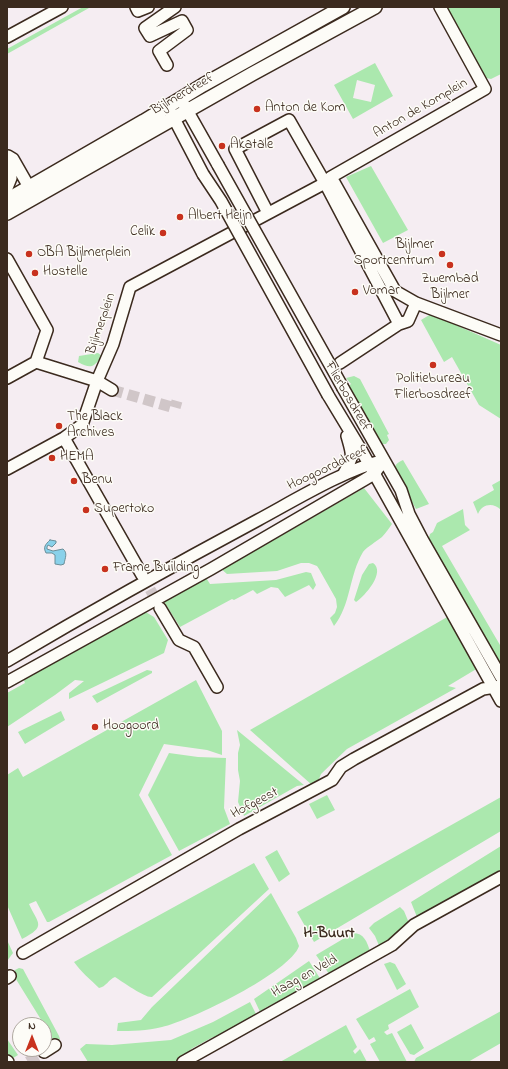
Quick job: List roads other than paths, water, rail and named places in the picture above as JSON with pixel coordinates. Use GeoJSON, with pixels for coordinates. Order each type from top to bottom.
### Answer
{"type":"FeatureCollection","features":[{"type":"Feature","properties":{"kind":"main road","name":"Bijlmerdreef"},"geometry":{"type":"LineString","coordinates":[[171,113],[180,99],[343,7]]}},
{"type":"Feature","properties":{"kind":"main road","name":"Bijlmerdreef"},"geometry":{"type":"LineString","coordinates":[[7,200],[27,194],[171,113],[187,111],[375,7]]}},
{"type":"Feature","properties":{"kind":"main road","name":"Bijlmerdreef"},"geometry":{"type":"LineString","coordinates":[[7,213],[27,194]]}},
{"type":"Feature","properties":{"kind":"street"},"geometry":{"type":"LineString","coordinates":[[7,38],[62,7]]}},
{"type":"Feature","properties":{"kind":"street"},"geometry":{"type":"LineString","coordinates":[[136,7],[138,12],[148,7]]}},
{"type":"Feature","properties":{"kind":"street"},"geometry":{"type":"LineString","coordinates":[[167,65],[159,52],[187,30],[182,21],[150,36],[145,28],[175,7]]}},
{"type":"Feature","properties":{"kind":"street","name":"Anton de Komplein"},"geometry":{"type":"LineString","coordinates":[[224,236],[328,180],[485,89],[440,7]]}},
{"type":"Feature","properties":{"kind":"street","name":"Flierbosdreef"},"geometry":{"type":"LineString","coordinates":[[180,99],[401,490],[404,517]]}},
{"type":"Feature","properties":{"kind":"street","name":"Flierbosdreef"},"geometry":{"type":"LineString","coordinates":[[171,113],[203,174],[221,201],[328,395],[385,494],[404,517],[497,686],[501,701]]}},
{"type":"Feature","properties":{"kind":"street"},"geometry":{"type":"LineString","coordinates":[[268,213],[235,149],[252,138],[289,120],[328,180],[395,291],[416,303],[501,335]]}},
{"type":"Feature","properties":{"kind":"street"},"geometry":{"type":"LineString","coordinates":[[7,188],[11,178],[8,158],[13,159],[27,194],[7,207]]}},
{"type":"Feature","properties":{"kind":"street"},"geometry":{"type":"LineString","coordinates":[[328,180],[399,324]]}},
{"type":"Feature","properties":{"kind":"street","name":"Bijlmerplein"},"geometry":{"type":"LineString","coordinates":[[7,469],[64,438],[82,425],[97,380],[113,344],[130,287],[224,236]]}},
{"type":"Feature","properties":{"kind":"street"},"geometry":{"type":"LineString","coordinates":[[7,259],[47,330],[36,362],[7,378]]}},
{"type":"Feature","properties":{"kind":"street"},"geometry":{"type":"LineString","coordinates":[[340,363],[399,324],[408,321],[416,303]]}},
{"type":"Feature","properties":{"kind":"street"},"geometry":{"type":"LineString","coordinates":[[36,362],[97,380],[112,390]]}},
{"type":"Feature","properties":{"kind":"street"},"geometry":{"type":"LineString","coordinates":[[343,475],[350,464],[352,456],[345,424]]}},
{"type":"Feature","properties":{"kind":"street"},"geometry":{"type":"LineString","coordinates":[[64,438],[142,575]]}},
{"type":"Feature","properties":{"kind":"street","name":"Hoogoorddreef"},"geometry":{"type":"LineString","coordinates":[[7,682],[211,569],[355,485],[371,469],[384,460]]}},
{"type":"Feature","properties":{"kind":"street","name":"Hoogoorddreef"},"geometry":{"type":"LineString","coordinates":[[7,661],[200,551],[343,475],[371,469]]}},
{"type":"Feature","properties":{"kind":"street"},"geometry":{"type":"LineString","coordinates":[[355,485],[364,485],[375,488],[385,494]]}},
{"type":"Feature","properties":{"kind":"street","name":"Flierbosdreef"},"geometry":{"type":"LineString","coordinates":[[418,542],[501,677]]}},
{"type":"Feature","properties":{"kind":"street"},"geometry":{"type":"LineString","coordinates":[[160,608],[179,640],[194,646],[217,687]]}},
{"type":"Feature","properties":{"kind":"street","name":"Hofgeest"},"geometry":{"type":"LineString","coordinates":[[23,953],[239,829],[332,780],[341,767],[354,759],[469,696],[483,689],[497,686]]}},
{"type":"Feature","properties":{"kind":"street","name":"Haag en Veld"},"geometry":{"type":"LineString","coordinates":[[183,1062],[392,945],[414,925],[501,877]]}},
{"type":"Feature","properties":{"kind":"water"},"geometry":{"type":"Polygon","coordinates":[[[50,540],[56,541],[56,543],[52,547],[48,545],[47,549],[53,551],[63,549],[65,551],[66,556],[64,564],[55,564],[55,555],[52,553],[46,553],[45,546],[50,540]]]}},
{"type":"Feature","properties":{"kind":"tunnel"},"geometry":{"type":"LineString","coordinates":[[112,390],[175,408],[177,401]]}},
{"type":"Feature","properties":{"kind":"tunnel"},"geometry":{"type":"LineString","coordinates":[[142,575],[160,607]]}},
{"type":"Feature","properties":{"kind":"tunnel"},"geometry":{"type":"LineString","coordinates":[[28,1062],[36,1057]]}},
{"type":"Feature","properties":{"kind":"place","name":"Anton de Kom"},"geometry":{"type":"Point","coordinates":[257,109]}},
{"type":"Feature","properties":{"kind":"place","name":"Akatale"},"geometry":{"type":"Point","coordinates":[222,146]}},
{"type":"Feature","properties":{"kind":"place","name":"Albert Heijn"},"geometry":{"type":"Point","coordinates":[180,217]}},
{"type":"Feature","properties":{"kind":"place","name":"Celik"},"geometry":{"type":"Point","coordinates":[163,233]}},
{"type":"Feature","properties":{"kind":"place","name":"OBA Bijlmerplein"},"geometry":{"type":"Point","coordinates":[29,254]}},
{"type":"Feature","properties":{"kind":"place","name":"Bijlmer Sportcentrum"},"geometry":{"type":"Point","coordinates":[442,254]}},
{"type":"Feature","properties":{"kind":"place","name":"Zwembad Bijlmer"},"geometry":{"type":"Point","coordinates":[450,265]}},
{"type":"Feature","properties":{"kind":"place","name":"Hostelle"},"geometry":{"type":"Point","coordinates":[35,273]}},
{"type":"Feature","properties":{"kind":"place","name":"Vomar"},"geometry":{"type":"Point","coordinates":[355,292]}},
{"type":"Feature","properties":{"kind":"place","name":"Politiebureau Flierbosdreef"},"geometry":{"type":"Point","coordinates":[433,365]}},
{"type":"Feature","properties":{"kind":"place","name":"The Black Archives"},"geometry":{"type":"Point","coordinates":[59,426]}},
{"type":"Feature","properties":{"kind":"place","name":"HEMA"},"geometry":{"type":"Point","coordinates":[52,458]}},
{"type":"Feature","properties":{"kind":"place","name":"Benu"},"geometry":{"type":"Point","coordinates":[74,481]}},
{"type":"Feature","properties":{"kind":"place","name":"Supertoko"},"geometry":{"type":"Point","coordinates":[86,510]}},
{"type":"Feature","properties":{"kind":"place","name":"Frame Building"},"geometry":{"type":"Point","coordinates":[105,569]}},
{"type":"Feature","properties":{"kind":"place","name":"Hoogoord"},"geometry":{"type":"Point","coordinates":[95,727]}},
{"type":"Feature","properties":{"kind":"district","name":"H-Buurt"},"geometry":{"type":"Point","coordinates":[329,935]}}]}
